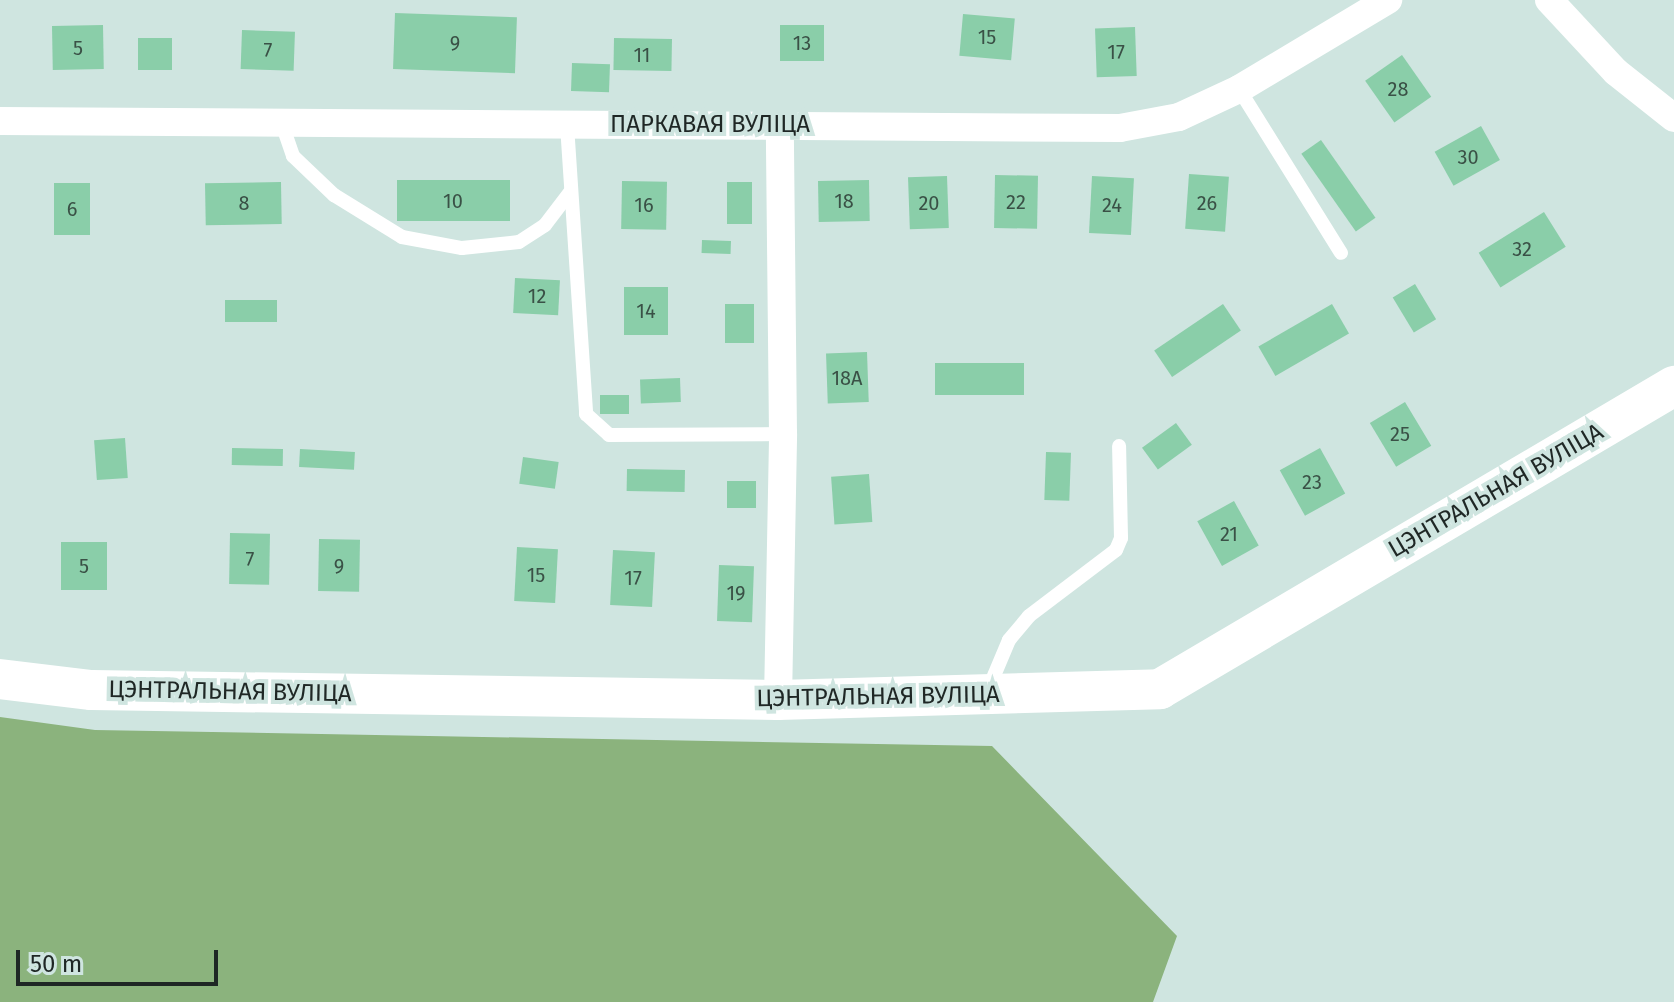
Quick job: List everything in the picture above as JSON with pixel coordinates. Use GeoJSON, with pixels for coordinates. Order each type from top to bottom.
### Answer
{"type":"FeatureCollection","features":[{"type":"Feature","properties":{"kind":"street","name":"ПАРКАВАЯ ВУЛІЦА"},"geometry":{"type":"LineString","coordinates":[[0,121],[1120,128],[1179,117],[1239,89],[1388,0]]}},
{"type":"Feature","properties":{"kind":"street"},"geometry":{"type":"LineString","coordinates":[[1549,0],[1616,72],[1674,118]]}},
{"type":"Feature","properties":{"kind":"street"},"geometry":{"type":"LineString","coordinates":[[778,700],[783,434],[780,125]]}},
{"type":"Feature","properties":{"kind":"street","name":"ЦЭНТРАЛЬНАЯ ВУЛІЦА"},"geometry":{"type":"LineString","coordinates":[[0,679],[91,690],[778,700],[1160,689],[1674,386]]}},
{"type":"Feature","properties":{"kind":"lane"},"geometry":{"type":"LineString","coordinates":[[1239,89],[1341,253]]}},
{"type":"Feature","properties":{"kind":"lane"},"geometry":{"type":"LineString","coordinates":[[281,121],[293,156],[334,195],[402,237],[462,248],[519,242],[545,225],[571,190]]}},
{"type":"Feature","properties":{"kind":"lane"},"geometry":{"type":"LineString","coordinates":[[567,125],[586,414],[595,426],[609,435],[783,434]]}},
{"type":"Feature","properties":{"kind":"lane"},"geometry":{"type":"LineString","coordinates":[[986,694],[1009,640],[1029,616],[1116,550],[1121,538],[1119,446]]}},
{"type":"Feature","properties":{"kind":"green space"},"geometry":{"type":"Polygon","coordinates":[[[0,717],[95,730],[992,746],[1177,936],[1153,1002],[0,1002],[0,717]]]}},
{"type":"Feature","properties":{"kind":"building"},"geometry":{"type":"Polygon","coordinates":[[[395,13],[517,17],[515,73],[393,69],[395,13]]]}},
{"type":"Feature","properties":{"kind":"building"},"geometry":{"type":"Polygon","coordinates":[[[963,14],[1015,19],[1011,60],[959,56],[963,14]]]}},
{"type":"Feature","properties":{"kind":"building"},"geometry":{"type":"Polygon","coordinates":[[[103,25],[104,69],[53,70],[52,26],[103,25]]]}},
{"type":"Feature","properties":{"kind":"building"},"geometry":{"type":"Polygon","coordinates":[[[780,25],[824,25],[824,61],[780,61],[780,25]]]}},
{"type":"Feature","properties":{"kind":"building"},"geometry":{"type":"Polygon","coordinates":[[[1135,27],[1137,76],[1097,77],[1095,28],[1135,27]]]}},
{"type":"Feature","properties":{"kind":"building"},"geometry":{"type":"Polygon","coordinates":[[[242,30],[295,32],[294,71],[241,69],[242,30]]]}},
{"type":"Feature","properties":{"kind":"building"},"geometry":{"type":"Polygon","coordinates":[[[138,38],[172,38],[172,70],[138,70],[138,38]]]}},
{"type":"Feature","properties":{"kind":"building"},"geometry":{"type":"Polygon","coordinates":[[[614,38],[672,39],[671,71],[613,70],[614,38]]]}},
{"type":"Feature","properties":{"kind":"building"},"geometry":{"type":"Polygon","coordinates":[[[1402,55],[1431,97],[1394,123],[1365,81],[1402,55]]]}},
{"type":"Feature","properties":{"kind":"building"},"geometry":{"type":"Polygon","coordinates":[[[572,63],[610,64],[609,92],[571,91],[572,63]]]}},
{"type":"Feature","properties":{"kind":"building"},"geometry":{"type":"Polygon","coordinates":[[[1481,126],[1500,160],[1454,186],[1435,152],[1481,126]]]}},
{"type":"Feature","properties":{"kind":"building"},"geometry":{"type":"Polygon","coordinates":[[[1321,140],[1375,218],[1356,232],[1301,154],[1321,140]]]}},
{"type":"Feature","properties":{"kind":"building"},"geometry":{"type":"Polygon","coordinates":[[[1189,174],[1229,177],[1225,232],[1185,229],[1189,174]]]}},
{"type":"Feature","properties":{"kind":"building"},"geometry":{"type":"Polygon","coordinates":[[[995,175],[1038,176],[1037,229],[994,228],[995,175]]]}},
{"type":"Feature","properties":{"kind":"building"},"geometry":{"type":"Polygon","coordinates":[[[947,176],[949,228],[910,229],[908,177],[947,176]]]}},
{"type":"Feature","properties":{"kind":"building"},"geometry":{"type":"Polygon","coordinates":[[[1092,176],[1134,178],[1131,235],[1089,233],[1092,176]]]}},
{"type":"Feature","properties":{"kind":"building"},"geometry":{"type":"Polygon","coordinates":[[[397,180],[510,180],[510,221],[397,221],[397,180]]]}},
{"type":"Feature","properties":{"kind":"building"},"geometry":{"type":"Polygon","coordinates":[[[869,180],[870,221],[819,222],[818,181],[869,180]]]}},
{"type":"Feature","properties":{"kind":"building"},"geometry":{"type":"Polygon","coordinates":[[[622,181],[667,182],[666,230],[621,229],[622,181]]]}},
{"type":"Feature","properties":{"kind":"building"},"geometry":{"type":"Polygon","coordinates":[[[281,182],[282,224],[206,225],[205,183],[281,182]]]}},
{"type":"Feature","properties":{"kind":"building"},"geometry":{"type":"Polygon","coordinates":[[[727,182],[752,182],[752,224],[727,224],[727,182]]]}},
{"type":"Feature","properties":{"kind":"building"},"geometry":{"type":"Polygon","coordinates":[[[54,183],[90,183],[90,235],[54,235],[54,183]]]}},
{"type":"Feature","properties":{"kind":"building"},"geometry":{"type":"Polygon","coordinates":[[[1544,212],[1566,247],[1500,288],[1479,253],[1544,212]]]}},
{"type":"Feature","properties":{"kind":"building"},"geometry":{"type":"Polygon","coordinates":[[[702,240],[731,241],[731,254],[702,253],[702,240]]]}},
{"type":"Feature","properties":{"kind":"building"},"geometry":{"type":"Polygon","coordinates":[[[515,278],[560,280],[558,315],[513,313],[515,278]]]}},
{"type":"Feature","properties":{"kind":"building"},"geometry":{"type":"Polygon","coordinates":[[[1415,284],[1436,319],[1414,333],[1393,297],[1415,284]]]}},
{"type":"Feature","properties":{"kind":"building"},"geometry":{"type":"Polygon","coordinates":[[[624,287],[668,287],[668,335],[624,335],[624,287]]]}},
{"type":"Feature","properties":{"kind":"building"},"geometry":{"type":"Polygon","coordinates":[[[225,300],[277,300],[277,322],[225,322],[225,300]]]}},
{"type":"Feature","properties":{"kind":"building"},"geometry":{"type":"Polygon","coordinates":[[[725,304],[754,304],[754,343],[725,343],[725,304]]]}},
{"type":"Feature","properties":{"kind":"building"},"geometry":{"type":"Polygon","coordinates":[[[1223,304],[1241,331],[1172,377],[1154,350],[1223,304]]]}},
{"type":"Feature","properties":{"kind":"building"},"geometry":{"type":"Polygon","coordinates":[[[1332,304],[1349,333],[1275,376],[1258,346],[1332,304]]]}},
{"type":"Feature","properties":{"kind":"building"},"geometry":{"type":"Polygon","coordinates":[[[867,352],[869,402],[828,403],[826,353],[867,352]]]}},
{"type":"Feature","properties":{"kind":"building"},"geometry":{"type":"Polygon","coordinates":[[[935,363],[1024,363],[1024,395],[935,395],[935,363]]]}},
{"type":"Feature","properties":{"kind":"building"},"geometry":{"type":"Polygon","coordinates":[[[680,378],[681,402],[641,403],[640,379],[680,378]]]}},
{"type":"Feature","properties":{"kind":"building"},"geometry":{"type":"Polygon","coordinates":[[[600,395],[629,395],[629,414],[600,414],[600,395]]]}},
{"type":"Feature","properties":{"kind":"building"},"geometry":{"type":"Polygon","coordinates":[[[1405,402],[1431,446],[1396,467],[1370,423],[1405,402]]]}},
{"type":"Feature","properties":{"kind":"building"},"geometry":{"type":"Polygon","coordinates":[[[1176,423],[1192,445],[1158,470],[1142,448],[1176,423]]]}},
{"type":"Feature","properties":{"kind":"building"},"geometry":{"type":"Polygon","coordinates":[[[125,438],[128,478],[97,480],[94,440],[125,438]]]}},
{"type":"Feature","properties":{"kind":"building"},"geometry":{"type":"Polygon","coordinates":[[[232,448],[283,449],[283,466],[232,465],[232,448]]]}},
{"type":"Feature","properties":{"kind":"building"},"geometry":{"type":"Polygon","coordinates":[[[1320,448],[1345,493],[1305,516],[1280,470],[1320,448]]]}},
{"type":"Feature","properties":{"kind":"building"},"geometry":{"type":"Polygon","coordinates":[[[300,449],[355,452],[354,470],[299,467],[300,449]]]}},
{"type":"Feature","properties":{"kind":"building"},"geometry":{"type":"Polygon","coordinates":[[[1046,452],[1071,453],[1069,501],[1044,500],[1046,452]]]}},
{"type":"Feature","properties":{"kind":"building"},"geometry":{"type":"Polygon","coordinates":[[[523,457],[559,462],[555,489],[519,484],[523,457]]]}},
{"type":"Feature","properties":{"kind":"building"},"geometry":{"type":"Polygon","coordinates":[[[627,469],[685,470],[685,492],[627,491],[627,469]]]}},
{"type":"Feature","properties":{"kind":"building"},"geometry":{"type":"Polygon","coordinates":[[[869,474],[872,522],[834,525],[831,477],[869,474]]]}},
{"type":"Feature","properties":{"kind":"building"},"geometry":{"type":"Polygon","coordinates":[[[727,481],[756,481],[756,508],[727,508],[727,481]]]}},
{"type":"Feature","properties":{"kind":"building"},"geometry":{"type":"Polygon","coordinates":[[[1234,501],[1259,546],[1222,566],[1197,521],[1234,501]]]}},
{"type":"Feature","properties":{"kind":"building"},"geometry":{"type":"Polygon","coordinates":[[[230,533],[270,534],[269,585],[229,584],[230,533]]]}},
{"type":"Feature","properties":{"kind":"building"},"geometry":{"type":"Polygon","coordinates":[[[319,539],[360,540],[359,592],[318,591],[319,539]]]}},
{"type":"Feature","properties":{"kind":"building"},"geometry":{"type":"Polygon","coordinates":[[[61,542],[107,542],[107,590],[61,590],[61,542]]]}},
{"type":"Feature","properties":{"kind":"building"},"geometry":{"type":"Polygon","coordinates":[[[517,547],[558,549],[555,603],[514,601],[517,547]]]}},
{"type":"Feature","properties":{"kind":"building"},"geometry":{"type":"Polygon","coordinates":[[[613,550],[655,552],[652,607],[610,605],[613,550]]]}},
{"type":"Feature","properties":{"kind":"building"},"geometry":{"type":"Polygon","coordinates":[[[719,565],[754,566],[752,622],[717,621],[719,565]]]}}]}
